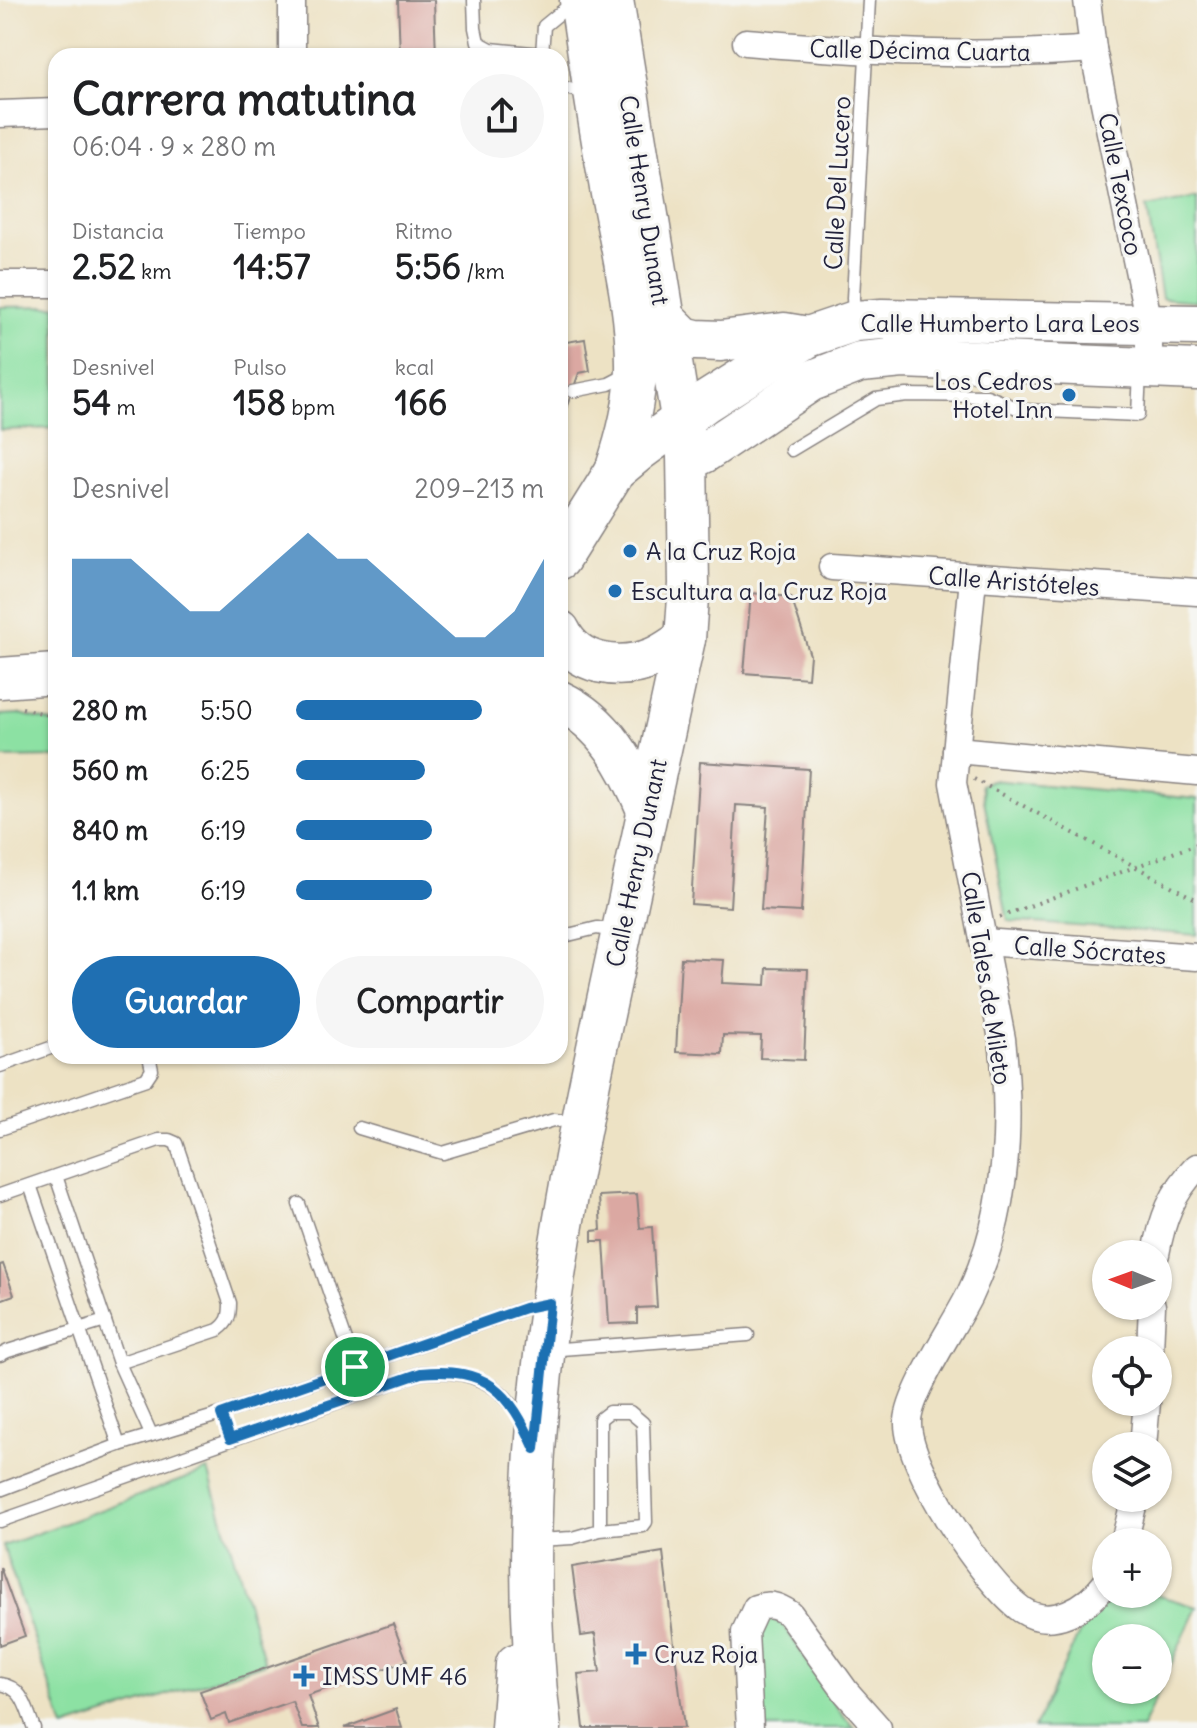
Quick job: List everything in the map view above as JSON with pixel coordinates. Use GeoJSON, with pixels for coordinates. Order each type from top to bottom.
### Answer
{"type":"FeatureCollection","features":[{"type":"Feature","properties":{"kind":"main road","name":"Calle Henry Dunant"},"geometry":{"type":"LineString","coordinates":[[591,1],[576,88],[633,320],[636,369],[626,439],[615,471]]}},
{"type":"Feature","properties":{"kind":"main road","name":"Calle Henry Dunant"},"geometry":{"type":"LineString","coordinates":[[541,1728],[531,1540],[535,1449],[550,1303],[581,1122],[685,639],[689,584],[684,438],[664,317],[591,1]]}},
{"type":"Feature","properties":{"kind":"main road"},"geometry":{"type":"LineString","coordinates":[[664,317],[684,337],[696,340],[721,341],[784,333],[808,337]]}},
{"type":"Feature","properties":{"kind":"main road","name":"Calle Humberto Lara Leos"},"geometry":{"type":"LineString","coordinates":[[568,547],[615,471],[684,438],[808,337],[855,321],[882,319],[1197,325]]}},
{"type":"Feature","properties":{"kind":"main road","name":"Calle Humberto Lara Leos"},"geometry":{"type":"LineString","coordinates":[[684,438],[702,454],[811,381],[860,362],[903,358],[1197,370]]}},
{"type":"Feature","properties":{"kind":"main road"},"geometry":{"type":"LineString","coordinates":[[568,644],[581,656],[606,665],[628,665],[654,658],[685,639]]}},
{"type":"Feature","properties":{"kind":"main road"},"geometry":{"type":"LineString","coordinates":[[5,694],[48,677]]}},
{"type":"Feature","properties":{"kind":"main road"},"geometry":{"type":"LineString","coordinates":[[568,704],[610,741],[633,775],[647,810]]}},
{"type":"Feature","properties":{"kind":"main road"},"geometry":{"type":"LineString","coordinates":[[511,1728],[517,1645],[533,1622]]}},
{"type":"Feature","properties":{"kind":"street"},"geometry":{"type":"LineString","coordinates":[[292,0],[292,48]]}},
{"type":"Feature","properties":{"kind":"street","name":"Calle Texcoco"},"geometry":{"type":"LineString","coordinates":[[1087,0],[1093,49],[1149,323],[1144,368]]}},
{"type":"Feature","properties":{"kind":"street","name":"Calle Décima Cuarta"},"geometry":{"type":"LineString","coordinates":[[746,42],[867,53],[1021,55],[1093,49]]}},
{"type":"Feature","properties":{"kind":"street"},"geometry":{"type":"LineString","coordinates":[[0,114],[48,112]]}},
{"type":"Feature","properties":{"kind":"street"},"geometry":{"type":"LineString","coordinates":[[0,284],[48,284]]}},
{"type":"Feature","properties":{"kind":"street","name":"Calle Aristóteles"},"geometry":{"type":"LineString","coordinates":[[832,567],[1197,592]]}},
{"type":"Feature","properties":{"kind":"street","name":"Calle Tales de Mileto"},"geometry":{"type":"LineString","coordinates":[[973,579],[953,783],[1002,1039],[1007,1081],[1007,1127],[999,1203],[983,1266],[911,1407],[909,1437],[923,1476],[985,1576],[1025,1612],[1046,1617],[1078,1610],[1092,1600]]}},
{"type":"Feature","properties":{"kind":"street"},"geometry":{"type":"LineString","coordinates":[[954,759],[1197,772]]}},
{"type":"Feature","properties":{"kind":"street","name":"Calle Sócrates"},"geometry":{"type":"LineString","coordinates":[[983,942],[1197,957]]}},
{"type":"Feature","properties":{"kind":"street"},"geometry":{"type":"LineString","coordinates":[[1159,1240],[1169,1206],[1182,1182],[1197,1167]]}},
{"type":"Feature","properties":{"kind":"street"},"geometry":{"type":"LineString","coordinates":[[750,1728],[745,1632],[756,1608],[767,1604],[790,1614],[846,1692],[878,1728]]}},
{"type":"Feature","properties":{"kind":"lane"},"geometry":{"type":"LineString","coordinates":[[474,0],[478,42],[489,48]]}},
{"type":"Feature","properties":{"kind":"lane","name":"Calle Del Lucero"},"geometry":{"type":"LineString","coordinates":[[855,321],[853,298],[869,0]]}},
{"type":"Feature","properties":{"kind":"lane"},"geometry":{"type":"LineString","coordinates":[[542,48],[544,26],[566,8],[591,1]]}},
{"type":"Feature","properties":{"kind":"lane"},"geometry":{"type":"LineString","coordinates":[[791,450],[876,399],[907,395],[987,396],[1022,410],[1138,415],[1144,368]]}},
{"type":"Feature","properties":{"kind":"lane"},"geometry":{"type":"LineString","coordinates":[[573,391],[609,384],[636,369]]}},
{"type":"Feature","properties":{"kind":"lane"},"geometry":{"type":"LineString","coordinates":[[568,935],[597,928],[621,932]]}},
{"type":"Feature","properties":{"kind":"lane"},"geometry":{"type":"LineString","coordinates":[[0,1066],[48,1049]]}},
{"type":"Feature","properties":{"kind":"lane"},"geometry":{"type":"LineString","coordinates":[[0,1129],[146,1079],[152,1070],[151,1064]]}},
{"type":"Feature","properties":{"kind":"lane"},"geometry":{"type":"LineString","coordinates":[[359,1128],[443,1153],[554,1120],[581,1122]]}},
{"type":"Feature","properties":{"kind":"lane"},"geometry":{"type":"LineString","coordinates":[[0,1195],[159,1140],[176,1143],[230,1303],[230,1316],[218,1330],[119,1363]]}},
{"type":"Feature","properties":{"kind":"lane"},"geometry":{"type":"LineString","coordinates":[[56,1176],[119,1363],[151,1434]]}},
{"type":"Feature","properties":{"kind":"lane"},"geometry":{"type":"LineString","coordinates":[[30,1185],[109,1408],[119,1445]]}},
{"type":"Feature","properties":{"kind":"lane"},"geometry":{"type":"LineString","coordinates":[[299,1204],[355,1367]]}},
{"type":"Feature","properties":{"kind":"lane"},"geometry":{"type":"LineString","coordinates":[[51,1248],[76,1235]]}},
{"type":"Feature","properties":{"kind":"lane"},"geometry":{"type":"LineString","coordinates":[[0,1490],[151,1434],[221,1414],[525,1308],[550,1303]]}},
{"type":"Feature","properties":{"kind":"lane"},"geometry":{"type":"LineString","coordinates":[[0,1355],[105,1321]]}},
{"type":"Feature","properties":{"kind":"lane"},"geometry":{"type":"LineString","coordinates":[[546,1347],[561,1349],[748,1335]]}},
{"type":"Feature","properties":{"kind":"lane"},"geometry":{"type":"LineString","coordinates":[[0,1521],[421,1373],[447,1370],[472,1375],[492,1385],[521,1418],[535,1449]]}},
{"type":"Feature","properties":{"kind":"lane"},"geometry":{"type":"LineString","coordinates":[[109,1408],[134,1399]]}},
{"type":"Feature","properties":{"kind":"lane"},"geometry":{"type":"LineString","coordinates":[[531,1540],[572,1538],[600,1530],[643,1526],[646,1522],[643,1423],[630,1412],[609,1412],[600,1419],[600,1530]]}},
{"type":"Feature","properties":{"kind":"lane"},"geometry":{"type":"LineString","coordinates":[[221,1414],[230,1439]]}},
{"type":"Feature","properties":{"kind":"lane"},"geometry":{"type":"LineString","coordinates":[[0,1684],[19,1691],[34,1728]]}},
{"type":"Feature","properties":{"kind":"path"},"geometry":{"type":"LineString","coordinates":[[5,694],[21,708],[48,715]]}},
{"type":"Feature","properties":{"kind":"path"},"geometry":{"type":"LineString","coordinates":[[954,759],[1197,900]]}},
{"type":"Feature","properties":{"kind":"path"},"geometry":{"type":"LineString","coordinates":[[983,942],[1002,915],[1197,844]]}},
{"type":"Feature","properties":{"kind":"green space"},"geometry":{"type":"Polygon","coordinates":[[[1197,198],[1197,301],[1162,298],[1147,207],[1197,198]]]}},
{"type":"Feature","properties":{"kind":"green space"},"geometry":{"type":"Polygon","coordinates":[[[48,306],[48,428],[0,430],[0,307],[48,306]]]}},
{"type":"Feature","properties":{"kind":"green space"},"geometry":{"type":"Polygon","coordinates":[[[20,714],[48,721],[48,757],[0,758],[0,715],[20,714]]]}},
{"type":"Feature","properties":{"kind":"green space"},"geometry":{"type":"Polygon","coordinates":[[[991,780],[1197,799],[1197,935],[1008,921],[981,785],[991,780]]]}},
{"type":"Feature","properties":{"kind":"green space"},"geometry":{"type":"Polygon","coordinates":[[[208,1470],[265,1663],[64,1728],[3,1546],[208,1470]]]}},
{"type":"Feature","properties":{"kind":"green space"},"geometry":{"type":"Polygon","coordinates":[[[1172,1600],[1197,1607],[1172,1662],[1172,1624],[1092,1624],[1092,1704],[1153,1704],[1142,1728],[1034,1728],[1084,1623],[1098,1608],[1172,1608],[1172,1600]]]}},
{"type":"Feature","properties":{"kind":"green space"},"geometry":{"type":"Polygon","coordinates":[[[763,1619],[773,1619],[785,1627],[842,1715],[855,1728],[764,1728],[756,1625],[763,1619]]]}},
{"type":"Feature","properties":{"kind":"building"},"geometry":{"type":"Polygon","coordinates":[[[398,0],[434,0],[436,48],[400,48],[398,0]]]}},
{"type":"Feature","properties":{"kind":"building"},"geometry":{"type":"Polygon","coordinates":[[[585,339],[590,371],[579,373],[568,403],[568,342],[585,339]]]}},
{"type":"Feature","properties":{"kind":"building"},"geometry":{"type":"Polygon","coordinates":[[[751,593],[791,597],[810,655],[808,678],[744,673],[751,593]]]}},
{"type":"Feature","properties":{"kind":"building"},"geometry":{"type":"Polygon","coordinates":[[[700,762],[809,769],[801,912],[761,910],[768,807],[736,805],[730,907],[691,904],[700,762]]]}},
{"type":"Feature","properties":{"kind":"building"},"geometry":{"type":"Polygon","coordinates":[[[681,958],[724,960],[722,983],[766,985],[767,968],[808,969],[804,1060],[760,1058],[761,1036],[723,1035],[722,1054],[676,1052],[681,958]]]}},
{"type":"Feature","properties":{"kind":"building"},"geometry":{"type":"Polygon","coordinates":[[[637,1194],[640,1228],[652,1227],[657,1307],[637,1308],[637,1323],[609,1324],[604,1241],[592,1241],[592,1231],[601,1230],[599,1196],[637,1194]]]}},
{"type":"Feature","properties":{"kind":"building"},"geometry":{"type":"Polygon","coordinates":[[[3,1264],[14,1295],[0,1300],[0,1265],[3,1264]]]}},
{"type":"Feature","properties":{"kind":"building","name":"Cruz Roja"},"geometry":{"type":"Polygon","coordinates":[[[663,1552],[684,1728],[584,1728],[578,1674],[600,1672],[595,1634],[581,1636],[572,1567],[663,1552]]]}},
{"type":"Feature","properties":{"kind":"building"},"geometry":{"type":"Polygon","coordinates":[[[0,1567],[25,1636],[0,1645],[0,1567]]]}},
{"type":"Feature","properties":{"kind":"building","name":"IMSS UMF 46"},"geometry":{"type":"Polygon","coordinates":[[[393,1624],[407,1661],[308,1695],[319,1728],[302,1728],[292,1701],[229,1723],[226,1714],[211,1720],[200,1691],[393,1624]]]}},
{"type":"Feature","properties":{"kind":"building","name":"IMSS UMF 46"},"geometry":{"type":"Polygon","coordinates":[[[396,1709],[402,1728],[344,1728],[396,1709]]]}},
{"type":"Feature","properties":{"kind":"place","name":"Los Cedros Hotel Inn"},"geometry":{"type":"Point","coordinates":[1069,395]}},
{"type":"Feature","properties":{"kind":"place","name":"A la Cruz Roja"},"geometry":{"type":"Point","coordinates":[630,551]}},
{"type":"Feature","properties":{"kind":"place","name":"Escultura a la Cruz Roja"},"geometry":{"type":"Point","coordinates":[615,591]}},
{"type":"Feature","properties":{"kind":"place","name":"Cruz Roja"},"geometry":{"type":"Point","coordinates":[636,1654]}},
{"type":"Feature","properties":{"kind":"place","name":"IMSS UMF 46"},"geometry":{"type":"Point","coordinates":[304,1676]}},
{"type":"Feature","properties":{"kind":"route"},"geometry":{"type":"LineString","coordinates":[[550,1303],[535,1449],[521,1418],[492,1385],[472,1375],[447,1370],[421,1373],[230,1439],[221,1414],[355,1367],[525,1308],[550,1303]]}}]}
